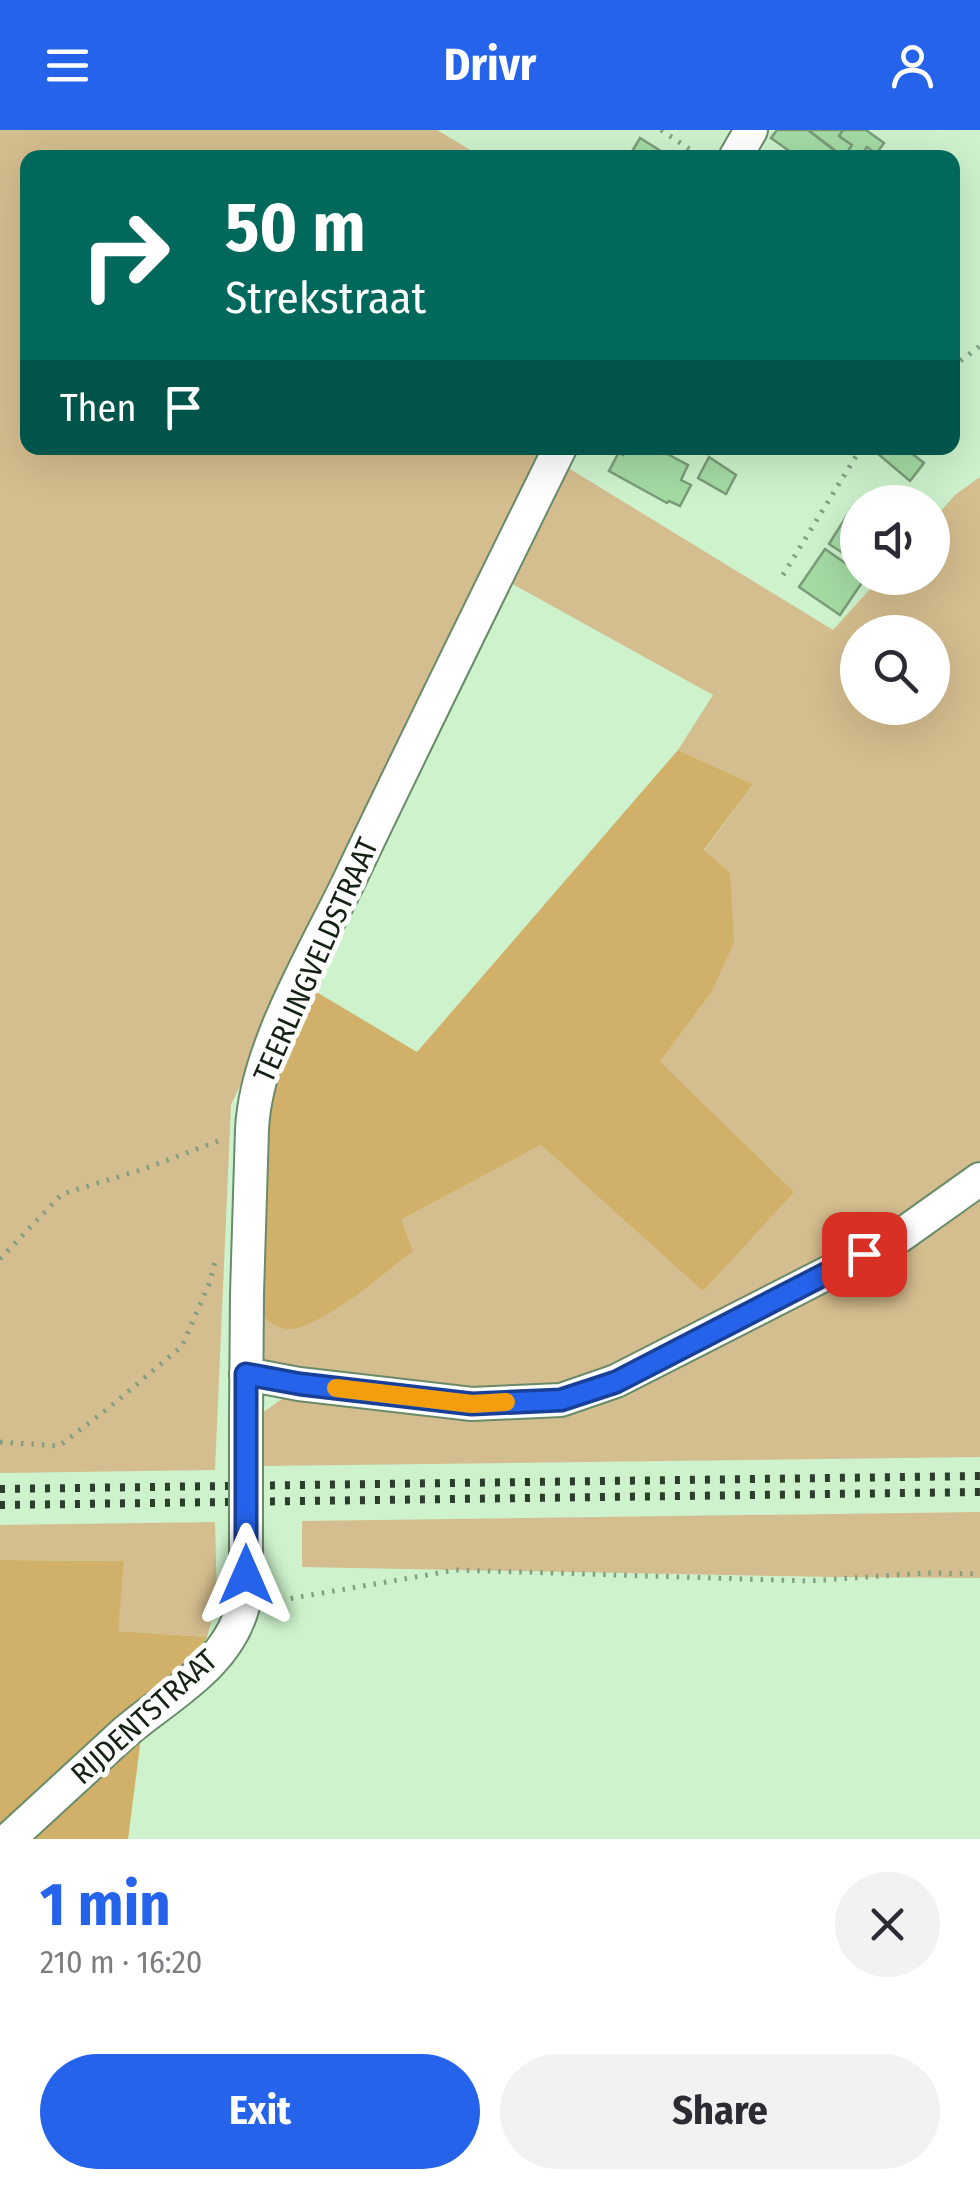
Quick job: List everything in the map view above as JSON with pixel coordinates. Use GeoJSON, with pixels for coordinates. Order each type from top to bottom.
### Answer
{"type":"FeatureCollection","features":[{"type":"Feature","properties":{"kind":"street","name":"TEERLINGVELDSTRAAT"},"geometry":{"type":"LineString","coordinates":[[244,1591],[252,1129],[263,1066],[428,714],[557,455]]}},
{"type":"Feature","properties":{"kind":"street"},"geometry":{"type":"LineString","coordinates":[[246,1374],[472,1404],[561,1400],[616,1382],[900,1236],[980,1179]]}},
{"type":"Feature","properties":{"kind":"street","name":"RIJDENTSTRAAT"},"geometry":{"type":"LineString","coordinates":[[9,1839],[127,1732],[197,1677],[231,1634],[244,1591]]}},
{"type":"Feature","properties":{"kind":"path"},"geometry":{"type":"LineString","coordinates":[[661,130],[691,150]]}},
{"type":"Feature","properties":{"kind":"path"},"geometry":{"type":"LineString","coordinates":[[783,575],[858,455]]}},
{"type":"Feature","properties":{"kind":"path"},"geometry":{"type":"LineString","coordinates":[[0,1259],[62,1194],[252,1129]]}},
{"type":"Feature","properties":{"kind":"path"},"geometry":{"type":"LineString","coordinates":[[0,1442],[59,1446],[182,1346],[209,1284],[219,1249]]}},
{"type":"Feature","properties":{"kind":"path"},"geometry":{"type":"LineString","coordinates":[[244,1591],[456,1570],[809,1581],[924,1573],[980,1574]]}},
{"type":"Feature","properties":{"kind":"shaded area"},"geometry":{"type":"Polygon","coordinates":[[[0,130],[437,130],[470,150],[20,150],[20,455],[540,455],[231,1105],[215,1470],[0,1473],[0,130]]]}},
{"type":"Feature","properties":{"kind":"shaded area"},"geometry":{"type":"Polygon","coordinates":[[[565,466],[833,630],[840,622],[840,725],[950,725],[950,615],[847,615],[865,595],[950,595],[950,501],[980,477],[980,1166],[890,1228],[583,1384],[524,1393],[323,1375],[255,1359],[256,1308],[401,1220],[541,1145],[703,1290],[660,1062],[711,993],[704,851],[753,784],[678,750],[713,695],[507,581],[565,466]]]}},
{"type":"Feature","properties":{"kind":"shaded area"},"geometry":{"type":"Polygon","coordinates":[[[678,750],[753,784],[704,850],[730,873],[734,942],[711,993],[660,1062],[794,1192],[703,1291],[541,1145],[401,1220],[413,1251],[334,1310],[300,1327],[287,1329],[269,1322],[256,1308],[260,1103],[308,987],[417,1052],[678,750]]]}},
{"type":"Feature","properties":{"kind":"shaded area"},"geometry":{"type":"Polygon","coordinates":[[[980,1193],[980,1457],[262,1466],[262,1413],[293,1391],[536,1410],[980,1193]]]}},
{"type":"Feature","properties":{"kind":"shaded area"},"geometry":{"type":"Polygon","coordinates":[[[980,1512],[980,1578],[302,1567],[302,1521],[980,1512]]]}},
{"type":"Feature","properties":{"kind":"shaded area"},"geometry":{"type":"Polygon","coordinates":[[[215,1522],[217,1601],[207,1637],[117,1631],[124,1561],[0,1560],[0,1525],[215,1522]]]}},
{"type":"Feature","properties":{"kind":"shaded area"},"geometry":{"type":"Polygon","coordinates":[[[0,1560],[124,1561],[118,1631],[207,1637],[197,1654],[146,1699],[128,1839],[0,1839],[0,1560]]]}},
{"type":"Feature","properties":{"kind":"building"},"geometry":{"type":"Polygon","coordinates":[[[777,130],[808,130],[834,150],[788,150],[771,138],[777,130]]]}},
{"type":"Feature","properties":{"kind":"building"},"geometry":{"type":"Polygon","coordinates":[[[808,130],[843,130],[839,136],[852,145],[849,150],[835,150],[808,130]]]}},
{"type":"Feature","properties":{"kind":"building"},"geometry":{"type":"Polygon","coordinates":[[[843,130],[866,130],[884,143],[879,150],[849,150],[852,145],[839,136],[843,130]]]}},
{"type":"Feature","properties":{"kind":"building"},"geometry":{"type":"Polygon","coordinates":[[[640,138],[659,150],[633,150],[640,138]]]}},
{"type":"Feature","properties":{"kind":"building"},"geometry":{"type":"Polygon","coordinates":[[[617,455],[669,455],[688,465],[681,480],[691,485],[680,506],[667,503],[609,471],[617,455]]]}},
{"type":"Feature","properties":{"kind":"building"},"geometry":{"type":"Polygon","coordinates":[[[879,455],[914,455],[924,463],[910,481],[879,455]]]}},
{"type":"Feature","properties":{"kind":"building"},"geometry":{"type":"Polygon","coordinates":[[[709,457],[736,475],[726,494],[698,478],[709,457]]]}},
{"type":"Feature","properties":{"kind":"building"},"geometry":{"type":"Polygon","coordinates":[[[840,526],[840,551],[829,544],[840,526]]]}},
{"type":"Feature","properties":{"kind":"building"},"geometry":{"type":"Polygon","coordinates":[[[825,549],[840,559],[840,595],[854,595],[840,615],[799,587],[825,549]]]}},
{"type":"Feature","properties":{"kind":"railway"},"geometry":{"type":"LineString","coordinates":[[0,1489],[980,1476]]}},
{"type":"Feature","properties":{"kind":"railway"},"geometry":{"type":"LineString","coordinates":[[0,1505],[980,1492]]}},
{"type":"Feature","properties":{"kind":"slow traffic"},"geometry":{"type":"LineString","coordinates":[[336,1388],[472,1404],[506,1402]]}},
{"type":"Feature","properties":{"kind":"route"},"geometry":{"type":"LineString","coordinates":[[246,1575],[246,1374],[472,1404],[561,1400],[616,1382],[864,1254]]}}]}
